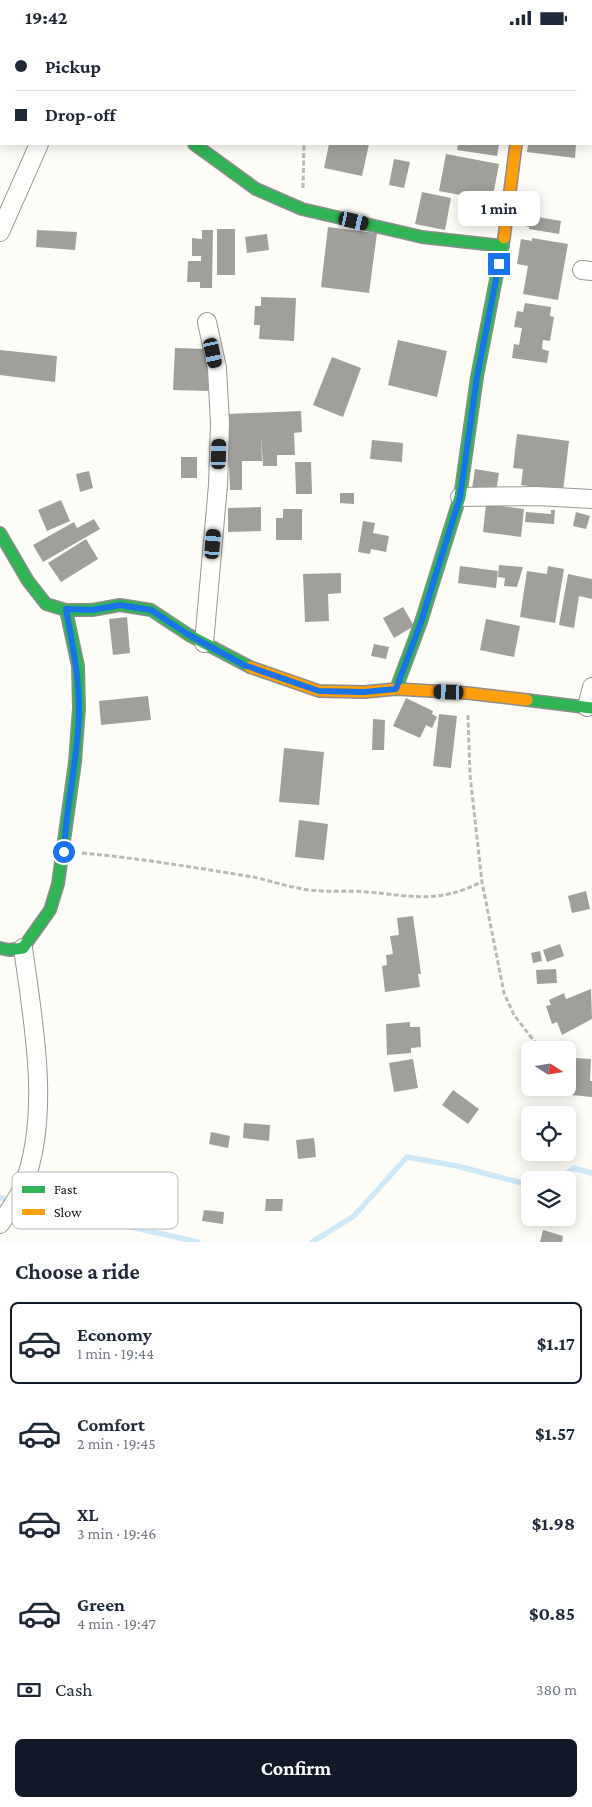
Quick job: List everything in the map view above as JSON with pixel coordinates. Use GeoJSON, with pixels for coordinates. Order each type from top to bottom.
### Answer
{"type":"FeatureCollection","features":[{"type":"Feature","properties":{"kind":"street"},"geometry":{"type":"LineString","coordinates":[[0,232],[39,145]]}},
{"type":"Feature","properties":{"kind":"street"},"geometry":{"type":"LineString","coordinates":[[195,145],[256,189],[302,209],[422,237],[503,246]]}},
{"type":"Feature","properties":{"kind":"street"},"geometry":{"type":"LineString","coordinates":[[396,689],[421,622],[460,497],[477,377],[503,246],[516,145]]}},
{"type":"Feature","properties":{"kind":"street"},"geometry":{"type":"LineString","coordinates":[[204,643],[218,485],[220,423],[217,368],[206,322]]}},
{"type":"Feature","properties":{"kind":"street"},"geometry":{"type":"LineString","coordinates":[[460,497],[536,496],[592,499]]}},
{"type":"Feature","properties":{"kind":"street"},"geometry":{"type":"LineString","coordinates":[[0,533],[36,592],[46,604],[66,609],[92,610],[120,605],[151,610],[244,665],[319,691],[364,692],[396,689],[467,693],[589,707],[592,687]]}},
{"type":"Feature","properties":{"kind":"street"},"geometry":{"type":"LineString","coordinates":[[27,1172],[34,1140],[38,1054],[30,1008],[24,948],[50,910],[64,852],[66,819],[76,762],[79,708],[78,666],[66,609]]}},
{"type":"Feature","properties":{"kind":"street"},"geometry":{"type":"LineString","coordinates":[[0,948],[9,950],[24,948]]}},
{"type":"Feature","properties":{"kind":"street"},"geometry":{"type":"LineString","coordinates":[[0,1224],[12,1205]]}},
{"type":"Feature","properties":{"kind":"path"},"geometry":{"type":"LineString","coordinates":[[302,209],[304,145]]}},
{"type":"Feature","properties":{"kind":"path"},"geometry":{"type":"LineString","coordinates":[[467,693],[470,775],[482,882],[504,993],[514,1015],[534,1041]]}},
{"type":"Feature","properties":{"kind":"path"},"geometry":{"type":"LineString","coordinates":[[64,852],[132,857],[250,876],[279,884],[321,891],[366,891],[435,898],[458,893],[482,882]]}},
{"type":"Feature","properties":{"kind":"building"},"geometry":{"type":"Polygon","coordinates":[[[329,145],[369,145],[362,176],[324,168],[329,145]]]}},
{"type":"Feature","properties":{"kind":"building"},"geometry":{"type":"Polygon","coordinates":[[[458,145],[499,145],[497,156],[457,150],[458,145]]]}},
{"type":"Feature","properties":{"kind":"building"},"geometry":{"type":"Polygon","coordinates":[[[528,145],[576,145],[575,158],[527,152],[528,145]]]}},
{"type":"Feature","properties":{"kind":"building"},"geometry":{"type":"Polygon","coordinates":[[[446,154],[499,164],[492,201],[439,191],[446,154]]]}},
{"type":"Feature","properties":{"kind":"building"},"geometry":{"type":"Polygon","coordinates":[[[394,159],[410,162],[404,188],[389,185],[394,159]]]}},
{"type":"Feature","properties":{"kind":"building"},"geometry":{"type":"Polygon","coordinates":[[[422,192],[451,198],[445,230],[415,224],[422,192]]]}},
{"type":"Feature","properties":{"kind":"building"},"geometry":{"type":"Polygon","coordinates":[[[522,209],[539,211],[538,217],[561,221],[559,234],[529,229],[529,227],[519,225],[522,209]]]}},
{"type":"Feature","properties":{"kind":"building"},"geometry":{"type":"Polygon","coordinates":[[[328,227],[377,233],[369,293],[321,287],[328,227]]]}},
{"type":"Feature","properties":{"kind":"building"},"geometry":{"type":"Polygon","coordinates":[[[217,229],[235,229],[235,275],[217,275],[217,229]]]}},
{"type":"Feature","properties":{"kind":"building"},"geometry":{"type":"Polygon","coordinates":[[[37,230],[77,232],[75,250],[36,247],[37,230]]]}},
{"type":"Feature","properties":{"kind":"building"},"geometry":{"type":"Polygon","coordinates":[[[202,230],[213,230],[212,288],[200,288],[200,282],[187,282],[188,261],[201,261],[201,256],[192,256],[192,238],[202,239],[202,230]]]}},
{"type":"Feature","properties":{"kind":"building"},"geometry":{"type":"Polygon","coordinates":[[[267,234],[269,250],[247,253],[245,237],[267,234]]]}},
{"type":"Feature","properties":{"kind":"building"},"geometry":{"type":"Polygon","coordinates":[[[532,238],[568,244],[558,300],[523,294],[528,266],[517,264],[521,239],[532,241],[532,238]]]}},
{"type":"Feature","properties":{"kind":"building"},"geometry":{"type":"Polygon","coordinates":[[[261,297],[296,298],[294,341],[259,339],[260,325],[254,325],[255,306],[261,306],[261,297]]]}},
{"type":"Feature","properties":{"kind":"building"},"geometry":{"type":"Polygon","coordinates":[[[525,303],[551,307],[550,316],[554,317],[550,341],[543,340],[542,349],[549,351],[547,363],[512,358],[514,344],[519,345],[522,328],[514,327],[517,311],[523,312],[525,303]]]}},
{"type":"Feature","properties":{"kind":"building"},"geometry":{"type":"Polygon","coordinates":[[[398,340],[447,351],[437,397],[388,385],[398,340]]]}},
{"type":"Feature","properties":{"kind":"building"},"geometry":{"type":"Polygon","coordinates":[[[175,348],[209,349],[208,391],[173,390],[175,348]]]}},
{"type":"Feature","properties":{"kind":"building"},"geometry":{"type":"Polygon","coordinates":[[[0,350],[57,356],[55,382],[0,375],[0,350]]]}},
{"type":"Feature","properties":{"kind":"building"},"geometry":{"type":"Polygon","coordinates":[[[332,357],[361,368],[343,417],[313,405],[332,357]]]}},
{"type":"Feature","properties":{"kind":"building"},"geometry":{"type":"Polygon","coordinates":[[[301,411],[302,432],[294,433],[295,455],[277,455],[277,466],[263,466],[261,434],[262,461],[242,461],[242,490],[230,490],[227,414],[301,411]]]}},
{"type":"Feature","properties":{"kind":"building"},"geometry":{"type":"Polygon","coordinates":[[[517,434],[569,441],[563,491],[521,485],[523,469],[513,468],[517,434]]]}},
{"type":"Feature","properties":{"kind":"building"},"geometry":{"type":"Polygon","coordinates":[[[372,440],[403,443],[402,462],[370,459],[372,440]]]}},
{"type":"Feature","properties":{"kind":"building"},"geometry":{"type":"Polygon","coordinates":[[[181,457],[197,457],[197,478],[181,478],[181,457]]]}},
{"type":"Feature","properties":{"kind":"building"},"geometry":{"type":"Polygon","coordinates":[[[295,462],[311,462],[312,494],[296,494],[295,462]]]}},
{"type":"Feature","properties":{"kind":"building"},"geometry":{"type":"Polygon","coordinates":[[[475,469],[499,473],[496,492],[472,489],[475,469]]]}},
{"type":"Feature","properties":{"kind":"building"},"geometry":{"type":"Polygon","coordinates":[[[89,471],[93,488],[80,492],[76,474],[89,471]]]}},
{"type":"Feature","properties":{"kind":"building"},"geometry":{"type":"Polygon","coordinates":[[[340,493],[354,493],[354,504],[340,503],[340,493]]]}},
{"type":"Feature","properties":{"kind":"building"},"geometry":{"type":"Polygon","coordinates":[[[61,500],[70,521],[47,531],[38,510],[61,500]]]}},
{"type":"Feature","properties":{"kind":"building"},"geometry":{"type":"Polygon","coordinates":[[[486,504],[524,509],[521,537],[483,532],[486,504]]]}},
{"type":"Feature","properties":{"kind":"building"},"geometry":{"type":"Polygon","coordinates":[[[261,507],[261,531],[228,532],[228,508],[261,507]]]}},
{"type":"Feature","properties":{"kind":"building"},"geometry":{"type":"Polygon","coordinates":[[[283,509],[302,509],[302,540],[276,540],[276,518],[283,518],[283,509]]]}},
{"type":"Feature","properties":{"kind":"building"},"geometry":{"type":"Polygon","coordinates":[[[551,510],[555,510],[554,524],[525,522],[526,512],[551,514],[551,510]]]}},
{"type":"Feature","properties":{"kind":"building"},"geometry":{"type":"Polygon","coordinates":[[[576,512],[590,516],[586,529],[573,526],[576,512]]]}},
{"type":"Feature","properties":{"kind":"building"},"geometry":{"type":"Polygon","coordinates":[[[94,519],[100,529],[43,562],[33,545],[74,522],[77,528],[94,519]]]}},
{"type":"Feature","properties":{"kind":"building"},"geometry":{"type":"Polygon","coordinates":[[[363,521],[375,523],[373,533],[389,536],[386,552],[371,549],[370,554],[358,552],[363,521]]]}},
{"type":"Feature","properties":{"kind":"building"},"geometry":{"type":"Polygon","coordinates":[[[86,539],[98,559],[61,582],[48,563],[86,539]]]}},
{"type":"Feature","properties":{"kind":"building"},"geometry":{"type":"Polygon","coordinates":[[[499,565],[523,567],[517,587],[504,586],[505,578],[498,577],[499,565]]]}},
{"type":"Feature","properties":{"kind":"building"},"geometry":{"type":"Polygon","coordinates":[[[460,566],[498,571],[496,588],[458,583],[460,566]]]}},
{"type":"Feature","properties":{"kind":"building"},"geometry":{"type":"Polygon","coordinates":[[[548,566],[564,569],[555,623],[520,617],[527,571],[547,574],[548,566]]]}},
{"type":"Feature","properties":{"kind":"building"},"geometry":{"type":"Polygon","coordinates":[[[341,573],[341,593],[328,594],[329,621],[305,622],[303,574],[341,573]]]}},
{"type":"Feature","properties":{"kind":"building"},"geometry":{"type":"Polygon","coordinates":[[[568,574],[592,579],[592,599],[579,596],[574,628],[559,625],[568,574]]]}},
{"type":"Feature","properties":{"kind":"building"},"geometry":{"type":"Polygon","coordinates":[[[403,607],[414,626],[394,638],[383,618],[403,607]]]}},
{"type":"Feature","properties":{"kind":"building"},"geometry":{"type":"Polygon","coordinates":[[[127,617],[130,653],[113,655],[109,619],[127,617]]]}},
{"type":"Feature","properties":{"kind":"building"},"geometry":{"type":"Polygon","coordinates":[[[486,619],[520,626],[514,657],[480,650],[486,619]]]}},
{"type":"Feature","properties":{"kind":"building"},"geometry":{"type":"Polygon","coordinates":[[[374,644],[389,647],[386,659],[371,656],[374,644]]]}},
{"type":"Feature","properties":{"kind":"building"},"geometry":{"type":"Polygon","coordinates":[[[148,696],[151,720],[101,725],[99,701],[148,696]]]}},
{"type":"Feature","properties":{"kind":"building"},"geometry":{"type":"Polygon","coordinates":[[[406,698],[433,711],[432,714],[437,717],[432,728],[426,725],[420,738],[393,726],[406,698]]]}},
{"type":"Feature","properties":{"kind":"building"},"geometry":{"type":"Polygon","coordinates":[[[439,714],[457,716],[451,768],[433,766],[439,714]]]}},
{"type":"Feature","properties":{"kind":"building"},"geometry":{"type":"Polygon","coordinates":[[[373,719],[385,720],[384,750],[372,750],[373,719]]]}},
{"type":"Feature","properties":{"kind":"building"},"geometry":{"type":"Polygon","coordinates":[[[284,748],[324,752],[319,805],[279,802],[284,748]]]}},
{"type":"Feature","properties":{"kind":"building"},"geometry":{"type":"Polygon","coordinates":[[[299,820],[328,824],[324,860],[295,857],[299,820]]]}},
{"type":"Feature","properties":{"kind":"building"},"geometry":{"type":"Polygon","coordinates":[[[586,891],[590,909],[572,913],[568,896],[586,891]]]}},
{"type":"Feature","properties":{"kind":"building"},"geometry":{"type":"Polygon","coordinates":[[[413,916],[421,974],[418,974],[420,987],[385,992],[382,966],[387,965],[386,955],[393,954],[390,936],[399,935],[397,918],[413,916]]]}},
{"type":"Feature","properties":{"kind":"building"},"geometry":{"type":"Polygon","coordinates":[[[560,944],[564,956],[547,962],[543,950],[560,944]]]}},
{"type":"Feature","properties":{"kind":"building"},"geometry":{"type":"Polygon","coordinates":[[[540,951],[542,961],[533,963],[531,953],[540,951]]]}},
{"type":"Feature","properties":{"kind":"building"},"geometry":{"type":"Polygon","coordinates":[[[556,969],[557,983],[537,984],[536,970],[556,969]]]}},
{"type":"Feature","properties":{"kind":"building"},"geometry":{"type":"Polygon","coordinates":[[[591,989],[592,1019],[562,1035],[557,1022],[552,1024],[546,1006],[551,1005],[549,1000],[564,993],[566,999],[591,989]]]}},
{"type":"Feature","properties":{"kind":"building"},"geometry":{"type":"Polygon","coordinates":[[[410,1022],[410,1027],[420,1027],[421,1047],[411,1048],[411,1053],[387,1055],[386,1024],[410,1022]]]}},
{"type":"Feature","properties":{"kind":"building"},"geometry":{"type":"Polygon","coordinates":[[[576,1058],[591,1059],[590,1081],[592,1081],[592,1097],[576,1095],[576,1058]]]}},
{"type":"Feature","properties":{"kind":"building"},"geometry":{"type":"Polygon","coordinates":[[[413,1059],[418,1088],[394,1092],[389,1063],[413,1059]]]}},
{"type":"Feature","properties":{"kind":"building"},"geometry":{"type":"Polygon","coordinates":[[[453,1090],[479,1109],[468,1124],[442,1105],[453,1090]]]}},
{"type":"Feature","properties":{"kind":"building"},"geometry":{"type":"Polygon","coordinates":[[[244,1123],[270,1125],[269,1141],[243,1138],[244,1123]]]}},
{"type":"Feature","properties":{"kind":"building"},"geometry":{"type":"Polygon","coordinates":[[[211,1132],[230,1136],[228,1148],[209,1144],[211,1132]]]}},
{"type":"Feature","properties":{"kind":"building"},"geometry":{"type":"Polygon","coordinates":[[[314,1138],[316,1157],[298,1159],[296,1140],[314,1138]]]}},
{"type":"Feature","properties":{"kind":"building"},"geometry":{"type":"Polygon","coordinates":[[[266,1199],[283,1199],[282,1211],[265,1211],[266,1199]]]}},
{"type":"Feature","properties":{"kind":"building"},"geometry":{"type":"Polygon","coordinates":[[[204,1210],[224,1212],[223,1224],[202,1221],[204,1210]]]}},
{"type":"Feature","properties":{"kind":"building"},"geometry":{"type":"Polygon","coordinates":[[[543,1230],[563,1236],[562,1242],[540,1242],[543,1230]]]}},
{"type":"Feature","properties":{"kind":"waterway"},"geometry":{"type":"LineString","coordinates":[[312,1242],[354,1216],[407,1157],[457,1166],[521,1183]]}},
{"type":"Feature","properties":{"kind":"waterway"},"geometry":{"type":"LineString","coordinates":[[570,1171],[574,1168],[592,1173]]}},
{"type":"Feature","properties":{"kind":"waterway"},"geometry":{"type":"LineString","coordinates":[[0,1198],[12,1201]]}},
{"type":"Feature","properties":{"kind":"waterway"},"geometry":{"type":"LineString","coordinates":[[140,1229],[198,1242]]}},
{"type":"Feature","properties":{"kind":"traffic: fast"},"geometry":{"type":"LineString","coordinates":[[195,145],[256,189],[302,209],[422,237],[503,246]]}},
{"type":"Feature","properties":{"kind":"traffic: fast"},"geometry":{"type":"LineString","coordinates":[[396,689],[421,622],[460,497],[477,377],[504,238]]}},
{"type":"Feature","properties":{"kind":"traffic: fast"},"geometry":{"type":"LineString","coordinates":[[0,533],[28,581],[46,604],[66,610],[92,610],[120,605],[151,610],[189,635],[250,667]]}},
{"type":"Feature","properties":{"kind":"traffic: fast"},"geometry":{"type":"LineString","coordinates":[[0,948],[9,950],[23,948],[50,910],[58,884],[75,762],[79,708],[78,666],[66,610]]}},
{"type":"Feature","properties":{"kind":"traffic: fast"},"geometry":{"type":"LineString","coordinates":[[527,700],[592,708]]}},
{"type":"Feature","properties":{"kind":"traffic: slow"},"geometry":{"type":"LineString","coordinates":[[504,238],[516,145]]}},
{"type":"Feature","properties":{"kind":"traffic: slow"},"geometry":{"type":"LineString","coordinates":[[250,667],[319,691],[364,692],[396,689],[467,693],[527,700]]}},
{"type":"Feature","properties":{"kind":"route"},"geometry":{"type":"LineString","coordinates":[[64,852],[66,819],[76,762],[79,708],[78,666],[66,609],[92,610],[120,605],[151,610],[189,635],[244,665],[319,691],[364,692],[396,689],[421,622],[460,497],[477,377],[499,264]]}}]}
